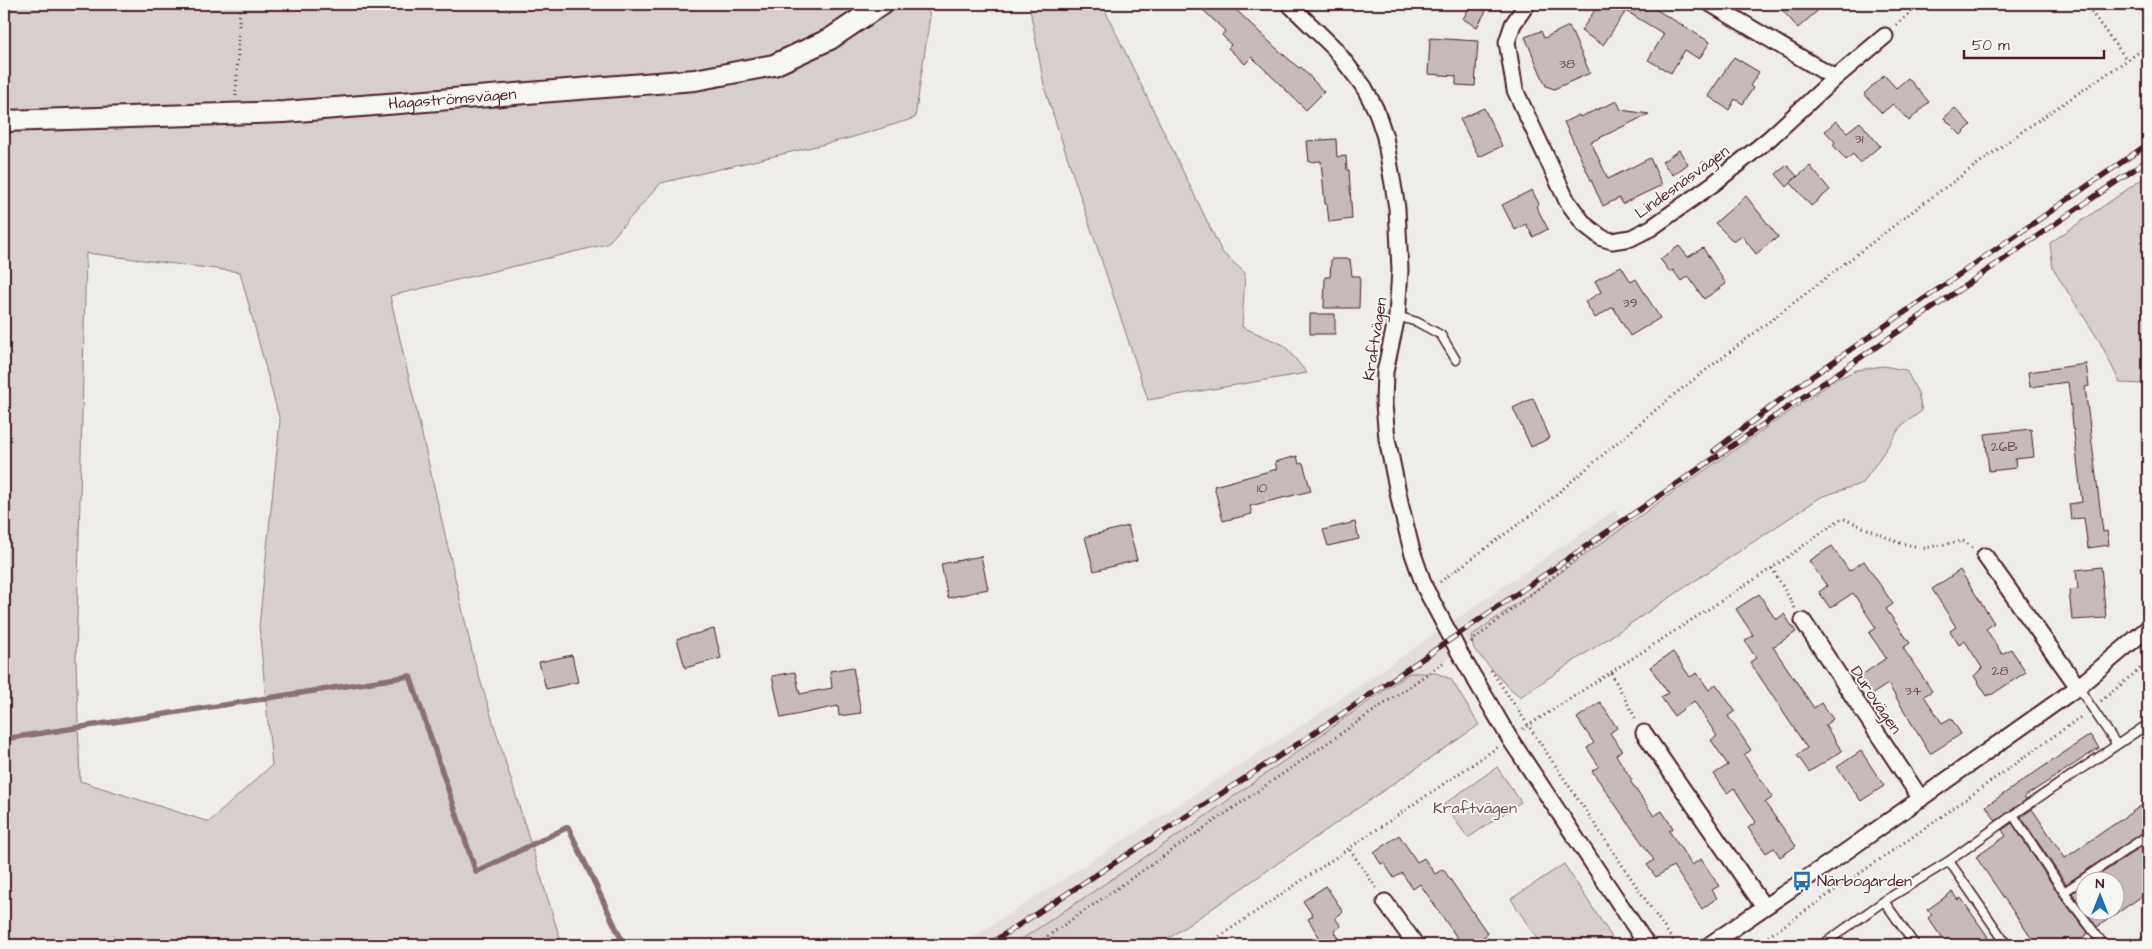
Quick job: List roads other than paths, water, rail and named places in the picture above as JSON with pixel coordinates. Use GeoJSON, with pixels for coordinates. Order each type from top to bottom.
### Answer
{"type":"FeatureCollection","features":[{"type":"Feature","properties":{"kind":"street","name":"Hagaströmsvägen"},"geometry":{"type":"LineString","coordinates":[[4,121],[236,114],[304,110],[695,80],[774,66],[830,39],[882,4]]}},
{"type":"Feature","properties":{"kind":"street","name":"Kraftvägen"},"geometry":{"type":"LineString","coordinates":[[1289,4],[1334,48],[1364,87],[1376,110],[1385,138],[1397,208],[1400,270],[1397,316],[1385,372],[1384,404],[1387,439],[1412,551],[1427,592],[1459,652],[1510,739],[1647,945]]}},
{"type":"Feature","properties":{"kind":"street","name":"Lindesnäsvägen"},"geometry":{"type":"LineString","coordinates":[[1527,4],[1513,24],[1507,42],[1514,90],[1567,201],[1584,224],[1602,238],[1612,241],[1631,238],[1651,228],[1713,184],[1770,138],[1835,78],[1885,36]]}},
{"type":"Feature","properties":{"kind":"street"},"geometry":{"type":"LineString","coordinates":[[1711,4],[1835,78]]}},
{"type":"Feature","properties":{"kind":"street"},"geometry":{"type":"LineString","coordinates":[[1985,556],[2078,687]]}},
{"type":"Feature","properties":{"kind":"street","name":"Durovägen"},"geometry":{"type":"LineString","coordinates":[[1802,621],[1921,798]]}},
{"type":"Feature","properties":{"kind":"street"},"geometry":{"type":"LineString","coordinates":[[1709,945],[2078,687],[2148,628]]}},
{"type":"Feature","properties":{"kind":"street"},"geometry":{"type":"LineString","coordinates":[[1644,733],[1764,907]]}},
{"type":"Feature","properties":{"kind":"street"},"geometry":{"type":"LineString","coordinates":[[1385,902],[1416,945]]}},
{"type":"Feature","properties":{"kind":"lane"},"geometry":{"type":"LineString","coordinates":[[1397,316],[1416,322],[1441,335],[1456,360]]}},
{"type":"Feature","properties":{"kind":"lane"},"geometry":{"type":"LineString","coordinates":[[2078,687],[2117,745]]}},
{"type":"Feature","properties":{"kind":"lane"},"geometry":{"type":"LineString","coordinates":[[1824,945],[1884,901],[1949,861],[2013,815],[2148,724]]}},
{"type":"Feature","properties":{"kind":"lane"},"geometry":{"type":"LineString","coordinates":[[2013,815],[2064,892],[2104,945]]}},
{"type":"Feature","properties":{"kind":"lane"},"geometry":{"type":"LineString","coordinates":[[2064,892],[2148,835]]}},
{"type":"Feature","properties":{"kind":"lane"},"geometry":{"type":"LineString","coordinates":[[1949,861],[2007,945]]}},
{"type":"Feature","properties":{"kind":"lane"},"geometry":{"type":"LineString","coordinates":[[1884,901],[1914,945]]}},
{"type":"Feature","properties":{"kind":"lane"},"geometry":{"type":"LineString","coordinates":[[2139,945],[2148,939]]}},
{"type":"Feature","properties":{"kind":"waterway"},"geometry":{"type":"LineString","coordinates":[[4,739],[410,676],[476,872],[568,827],[624,945]]}},
{"type":"Feature","properties":{"kind":"railway"},"geometry":{"type":"LineString","coordinates":[[1714,451],[1801,384],[2148,144]]}},
{"type":"Feature","properties":{"kind":"railway"},"geometry":{"type":"LineString","coordinates":[[988,945],[1310,736],[2148,160]]}},
{"type":"Feature","properties":{"kind":"place","name":"Närbogården"},"geometry":{"type":"Point","coordinates":[1802,881]}}]}
